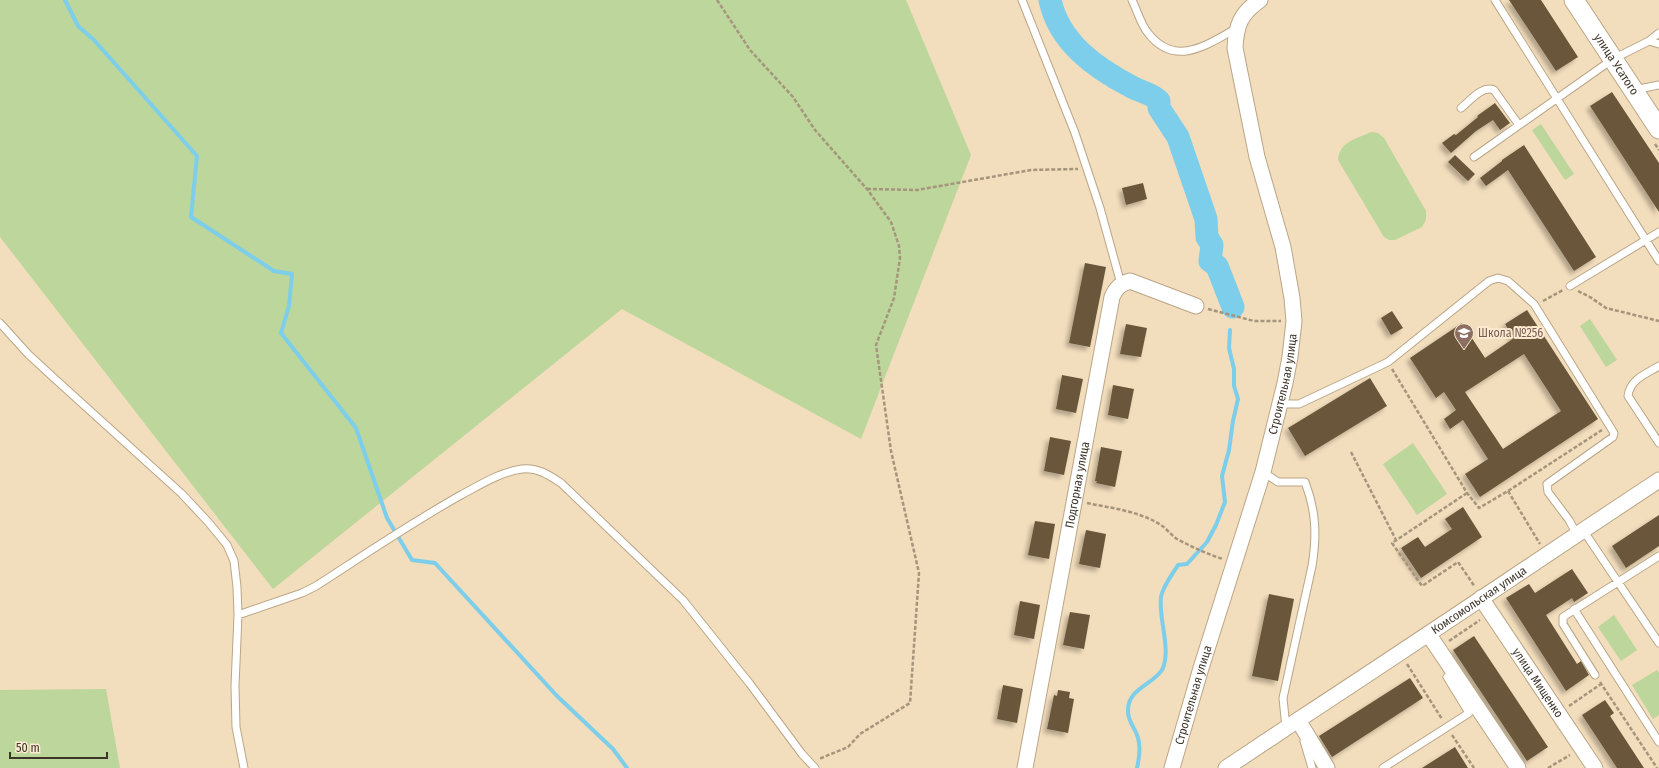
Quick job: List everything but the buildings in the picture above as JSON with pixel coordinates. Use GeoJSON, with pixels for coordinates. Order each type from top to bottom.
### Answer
{"type":"FeatureCollection","features":[{"type":"Feature","properties":{"kind":"street","name":"Строительная улица"},"geometry":{"type":"LineString","coordinates":[[1172,768],[1201,668],[1263,472],[1290,357],[1294,321],[1292,298],[1283,247],[1257,157],[1240,76],[1236,48],[1238,28],[1242,17],[1250,7],[1260,0]]}},
{"type":"Feature","properties":{"kind":"street","name":"улица Усатого"},"geometry":{"type":"LineString","coordinates":[[1574,0],[1659,128]]}},
{"type":"Feature","properties":{"kind":"street"},"geometry":{"type":"LineString","coordinates":[[1121,284],[1130,281],[1196,306]]}},
{"type":"Feature","properties":{"kind":"street","name":"Подгорная улица"},"geometry":{"type":"LineString","coordinates":[[1025,768],[1112,296],[1116,288],[1121,284]]}},
{"type":"Feature","properties":{"kind":"street","name":"Комсомольская улица"},"geometry":{"type":"LineString","coordinates":[[1226,768],[1429,635],[1481,598],[1659,480]]}},
{"type":"Feature","properties":{"kind":"street","name":"улица Мищенко"},"geometry":{"type":"LineString","coordinates":[[1481,598],[1595,768]]}},
{"type":"Feature","properties":{"kind":"street"},"geometry":{"type":"LineString","coordinates":[[1429,635],[1518,768]]}},
{"type":"Feature","properties":{"kind":"street"},"geometry":{"type":"LineString","coordinates":[[1298,720],[1327,768]]}},
{"type":"Feature","properties":{"kind":"lane"},"geometry":{"type":"LineString","coordinates":[[1022,0],[1075,133],[1100,208],[1121,284]]}},
{"type":"Feature","properties":{"kind":"lane"},"geometry":{"type":"LineString","coordinates":[[1132,0],[1147,32],[1160,46],[1177,52],[1193,50],[1238,28]]}},
{"type":"Feature","properties":{"kind":"lane"},"geometry":{"type":"LineString","coordinates":[[1495,0],[1659,261]]}},
{"type":"Feature","properties":{"kind":"lane"},"geometry":{"type":"LineString","coordinates":[[1474,157],[1613,59],[1648,41],[1659,33]]}},
{"type":"Feature","properties":{"kind":"lane"},"geometry":{"type":"LineString","coordinates":[[1648,41],[1659,44]]}},
{"type":"Feature","properties":{"kind":"lane"},"geometry":{"type":"LineString","coordinates":[[1634,90],[1659,85]]}},
{"type":"Feature","properties":{"kind":"lane"},"geometry":{"type":"LineString","coordinates":[[1461,108],[1484,90],[1489,88],[1494,90],[1519,125]]}},
{"type":"Feature","properties":{"kind":"lane"},"geometry":{"type":"LineString","coordinates":[[1570,286],[1659,232]]}},
{"type":"Feature","properties":{"kind":"lane"},"geometry":{"type":"LineString","coordinates":[[1279,404],[1299,404],[1388,362],[1492,280],[1498,278],[1508,281],[1534,304],[1614,433],[1613,437],[1548,484],[1548,492],[1618,581],[1659,643]]}},
{"type":"Feature","properties":{"kind":"lane"},"geometry":{"type":"LineString","coordinates":[[0,323],[28,354],[182,494],[227,545],[234,561],[238,615],[235,686],[236,727],[244,768]]}},
{"type":"Feature","properties":{"kind":"lane"},"geometry":{"type":"LineString","coordinates":[[1659,366],[1634,381],[1629,388],[1628,396],[1659,444]]}},
{"type":"Feature","properties":{"kind":"lane"},"geometry":{"type":"LineString","coordinates":[[238,615],[302,593],[316,586],[431,512],[503,474],[522,469],[542,471],[561,483],[683,600],[813,765]]}},
{"type":"Feature","properties":{"kind":"lane"},"geometry":{"type":"LineString","coordinates":[[1263,472],[1278,482],[1305,482],[1311,499],[1315,518],[1315,548],[1312,566],[1282,698],[1286,729]]}},
{"type":"Feature","properties":{"kind":"lane"},"geometry":{"type":"LineString","coordinates":[[1595,675],[1563,624],[1563,617],[1659,556]]}},
{"type":"Feature","properties":{"kind":"lane"},"geometry":{"type":"LineString","coordinates":[[1574,609],[1659,742]]}},
{"type":"Feature","properties":{"kind":"lane"},"geometry":{"type":"LineString","coordinates":[[1383,768],[1469,713],[1447,676]]}},
{"type":"Feature","properties":{"kind":"lane"},"geometry":{"type":"LineString","coordinates":[[1298,720],[1312,768]]}},
{"type":"Feature","properties":{"kind":"path"},"geometry":{"type":"LineString","coordinates":[[717,0],[750,50],[793,97],[816,130],[867,189],[891,222],[899,246],[900,258],[894,298],[876,345],[890,451],[919,573],[910,703],[860,734],[848,747],[813,765]]}},
{"type":"Feature","properties":{"kind":"path"},"geometry":{"type":"LineString","coordinates":[[867,189],[917,190],[1032,170],[1087,168]]}},
{"type":"Feature","properties":{"kind":"path"},"geometry":{"type":"LineString","coordinates":[[1534,304],[1570,286],[1590,296],[1606,308],[1659,321]]}},
{"type":"Feature","properties":{"kind":"path"},"geometry":{"type":"LineString","coordinates":[[1218,311],[1254,321],[1294,321]]}},
{"type":"Feature","properties":{"kind":"path"},"geometry":{"type":"LineString","coordinates":[[1388,362],[1467,492],[1479,508],[1508,491],[1609,425]]}},
{"type":"Feature","properties":{"kind":"path"},"geometry":{"type":"LineString","coordinates":[[1351,452],[1396,540]]}},
{"type":"Feature","properties":{"kind":"path"},"geometry":{"type":"LineString","coordinates":[[1508,491],[1538,541],[1548,554]]}},
{"type":"Feature","properties":{"kind":"path"},"geometry":{"type":"LineString","coordinates":[[1467,492],[1392,543],[1422,586],[1458,562],[1481,598]]}},
{"type":"Feature","properties":{"kind":"path"},"geometry":{"type":"LineString","coordinates":[[1074,500],[1131,513],[1160,525],[1176,538],[1210,555]]}},
{"type":"Feature","properties":{"kind":"path"},"geometry":{"type":"LineString","coordinates":[[1438,648],[1482,619]]}},
{"type":"Feature","properties":{"kind":"path"},"geometry":{"type":"LineString","coordinates":[[1400,654],[1474,768]]}},
{"type":"Feature","properties":{"kind":"path"},"geometry":{"type":"LineString","coordinates":[[1595,675],[1657,768]]}},
{"type":"Feature","properties":{"kind":"path"},"geometry":{"type":"LineString","coordinates":[[1566,708],[1601,684]]}},
{"type":"Feature","properties":{"kind":"path"},"geometry":{"type":"LineString","coordinates":[[1566,749],[1574,762]]}},
{"type":"Feature","properties":{"kind":"path"},"geometry":{"type":"LineString","coordinates":[[1548,768],[1570,755]]}},
{"type":"Feature","properties":{"kind":"green space"},"geometry":{"type":"Polygon","coordinates":[[[0,0],[906,0],[971,155],[861,439],[622,309],[273,589],[0,237],[0,0]]]}},
{"type":"Feature","properties":{"kind":"green space"},"geometry":{"type":"Polygon","coordinates":[[[1541,124],[1574,174],[1565,180],[1532,130],[1541,124]]]}},
{"type":"Feature","properties":{"kind":"green space"},"geometry":{"type":"Polygon","coordinates":[[[1371,132],[1378,133],[1384,138],[1426,211],[1426,220],[1422,227],[1395,240],[1389,240],[1384,237],[1338,160],[1339,154],[1345,145],[1354,139],[1371,132]]]}},
{"type":"Feature","properties":{"kind":"green space"},"geometry":{"type":"Polygon","coordinates":[[[1590,319],[1617,360],[1606,367],[1580,326],[1590,319]]]}},
{"type":"Feature","properties":{"kind":"green space"},"geometry":{"type":"Polygon","coordinates":[[[1413,443],[1447,494],[1417,515],[1383,464],[1413,443]]]}},
{"type":"Feature","properties":{"kind":"green space"},"geometry":{"type":"Polygon","coordinates":[[[1614,615],[1637,650],[1621,661],[1598,627],[1614,615]]]}},
{"type":"Feature","properties":{"kind":"green space"},"geometry":{"type":"Polygon","coordinates":[[[1657,670],[1659,673],[1659,715],[1653,719],[1632,685],[1657,670]]]}},
{"type":"Feature","properties":{"kind":"green space"},"geometry":{"type":"Polygon","coordinates":[[[106,689],[120,768],[0,768],[0,690],[106,689]]]}},
{"type":"Feature","properties":{"kind":"waterway"},"geometry":{"type":"LineString","coordinates":[[65,0],[78,26],[94,40],[197,156],[191,217],[274,271],[292,274],[289,306],[281,333],[356,428],[387,518],[412,560],[435,563],[557,696],[613,749],[627,768]]}},
{"type":"Feature","properties":{"kind":"waterway"},"geometry":{"type":"LineString","coordinates":[[1050,0],[1061,29],[1080,52],[1118,80],[1154,97],[1159,101],[1159,108],[1178,137],[1206,219],[1207,237],[1212,245],[1210,261],[1217,266],[1233,307]]}},
{"type":"Feature","properties":{"kind":"waterway"},"geometry":{"type":"LineString","coordinates":[[1137,768],[1139,742],[1130,721],[1128,710],[1132,697],[1136,692],[1158,675],[1165,662],[1166,653],[1161,614],[1162,593],[1178,565],[1187,564],[1207,542],[1216,525],[1225,502],[1222,476],[1229,450],[1238,399],[1234,386],[1234,369],[1229,348],[1230,330]]}},
{"type":"Feature","properties":{"kind":"place","name":"Школа №256"},"geometry":{"type":"Point","coordinates":[1464,350]}}]}
